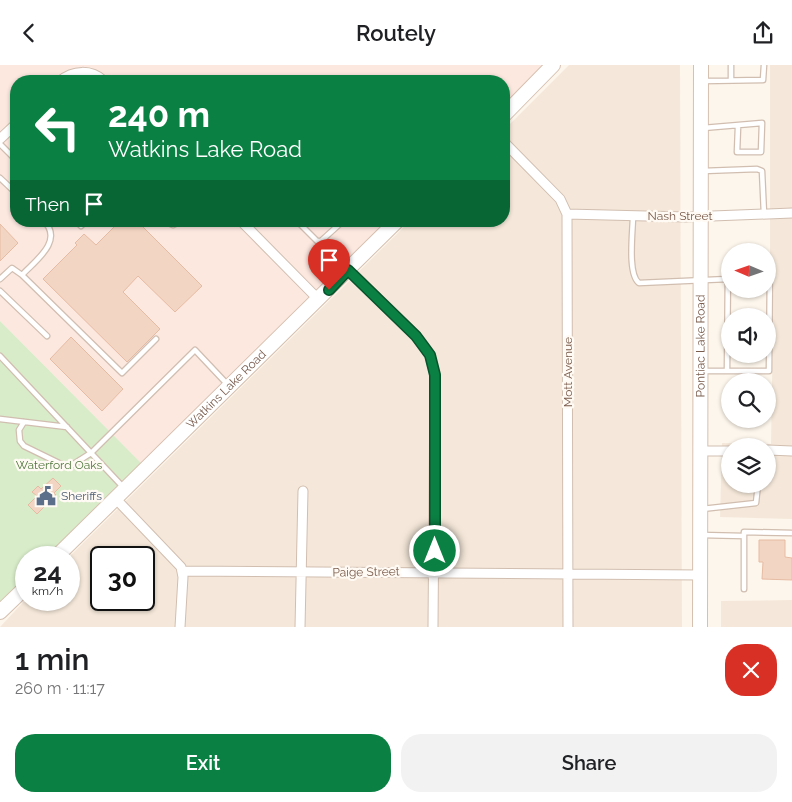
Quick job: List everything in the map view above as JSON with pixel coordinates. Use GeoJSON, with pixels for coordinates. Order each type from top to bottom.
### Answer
{"type":"FeatureCollection","features":[{"type":"Feature","properties":{"kind":"street"},"geometry":{"type":"LineString","coordinates":[[510,109],[553,65]]}},
{"type":"Feature","properties":{"kind":"street","name":"Pontiac Lake Road"},"geometry":{"type":"LineString","coordinates":[[700,627],[701,65]]}},
{"type":"Feature","properties":{"kind":"street"},"geometry":{"type":"LineString","coordinates":[[70,75],[84,72],[93,75]]}},
{"type":"Feature","properties":{"kind":"street"},"geometry":{"type":"LineString","coordinates":[[0,139],[10,129]]}},
{"type":"Feature","properties":{"kind":"street"},"geometry":{"type":"LineString","coordinates":[[510,148],[562,201],[567,214]]}},
{"type":"Feature","properties":{"kind":"street","name":"Nash Street"},"geometry":{"type":"LineString","coordinates":[[567,214],[701,217],[792,213]]}},
{"type":"Feature","properties":{"kind":"street","name":"Mott Avenue"},"geometry":{"type":"LineString","coordinates":[[567,214],[568,627]]}},
{"type":"Feature","properties":{"kind":"street"},"geometry":{"type":"LineString","coordinates":[[246,227],[319,300]]}},
{"type":"Feature","properties":{"kind":"street","name":"Watkins Lake Road"},"geometry":{"type":"LineString","coordinates":[[67,546],[231,388],[391,227]]}},
{"type":"Feature","properties":{"kind":"street"},"geometry":{"type":"LineString","coordinates":[[348,270],[416,336],[430,355],[435,375],[434,627]]}},
{"type":"Feature","properties":{"kind":"street"},"geometry":{"type":"LineString","coordinates":[[776,450],[792,451]]}},
{"type":"Feature","properties":{"kind":"street"},"geometry":{"type":"LineString","coordinates":[[700,451],[721,451]]}},
{"type":"Feature","properties":{"kind":"street"},"geometry":{"type":"LineString","coordinates":[[300,627],[303,491]]}},
{"type":"Feature","properties":{"kind":"street"},"geometry":{"type":"LineString","coordinates":[[121,494],[182,571],[180,627]]}},
{"type":"Feature","properties":{"kind":"street","name":"Paige Street"},"geometry":{"type":"LineString","coordinates":[[182,571],[300,573],[435,571],[700,575]]}},
{"type":"Feature","properties":{"kind":"street"},"geometry":{"type":"LineString","coordinates":[[0,612],[15,598]]}},
{"type":"Feature","properties":{"kind":"lane"},"geometry":{"type":"LineString","coordinates":[[731,65],[731,80]]}},
{"type":"Feature","properties":{"kind":"lane"},"geometry":{"type":"LineString","coordinates":[[701,81],[764,80],[764,65]]}},
{"type":"Feature","properties":{"kind":"lane"},"geometry":{"type":"LineString","coordinates":[[702,128],[738,127],[741,124],[762,123],[761,152],[737,152],[738,127]]}},
{"type":"Feature","properties":{"kind":"lane"},"geometry":{"type":"LineString","coordinates":[[0,144],[10,152]]}},
{"type":"Feature","properties":{"kind":"lane"},"geometry":{"type":"LineString","coordinates":[[702,171],[757,169],[762,171],[764,214]]}},
{"type":"Feature","properties":{"kind":"lane"},"geometry":{"type":"LineString","coordinates":[[0,178],[10,187]]}},
{"type":"Feature","properties":{"kind":"lane"},"geometry":{"type":"LineString","coordinates":[[633,216],[632,270],[636,281],[647,283],[721,279]]}},
{"type":"Feature","properties":{"kind":"lane"},"geometry":{"type":"LineString","coordinates":[[22,275],[50,246],[52,235],[47,227]]}},
{"type":"Feature","properties":{"kind":"lane"},"geometry":{"type":"LineString","coordinates":[[302,227],[316,241],[321,241],[336,227]]}},
{"type":"Feature","properties":{"kind":"lane"},"geometry":{"type":"LineString","coordinates":[[0,279],[12,268],[22,275],[122,373],[156,339]]}},
{"type":"Feature","properties":{"kind":"lane"},"geometry":{"type":"LineString","coordinates":[[0,291],[47,336]]}},
{"type":"Feature","properties":{"kind":"lane"},"geometry":{"type":"LineString","coordinates":[[727,371],[728,298]]}},
{"type":"Feature","properties":{"kind":"lane"},"geometry":{"type":"LineString","coordinates":[[701,371],[769,371],[770,298]]}},
{"type":"Feature","properties":{"kind":"lane"},"geometry":{"type":"LineString","coordinates":[[24,422],[20,430],[20,441],[24,446],[63,465],[72,465],[91,453],[195,350],[231,388]]}},
{"type":"Feature","properties":{"kind":"lane"},"geometry":{"type":"LineString","coordinates":[[0,356],[91,453],[121,494]]}},
{"type":"Feature","properties":{"kind":"lane"},"geometry":{"type":"LineString","coordinates":[[0,419],[67,427]]}},
{"type":"Feature","properties":{"kind":"lane"},"geometry":{"type":"LineString","coordinates":[[700,509],[756,503],[757,493]]}},
{"type":"Feature","properties":{"kind":"lane"},"geometry":{"type":"LineString","coordinates":[[744,589],[744,532],[792,533]]}},
{"type":"Feature","properties":{"kind":"lane"},"geometry":{"type":"LineString","coordinates":[[700,535],[744,536]]}},
{"type":"Feature","properties":{"kind":"shaded area"},"geometry":{"type":"Polygon","coordinates":[[[0,65],[546,65],[510,102],[510,75],[10,75],[10,227],[383,227],[337,269],[144,466],[0,321],[0,65]]]}},
{"type":"Feature","properties":{"kind":"shaded area"},"geometry":{"type":"Polygon","coordinates":[[[569,65],[680,65],[682,627],[0,627],[15,611],[80,611],[80,546],[404,227],[510,227],[510,124],[569,65]]]}},
{"type":"Feature","properties":{"kind":"shaded area"},"geometry":{"type":"Polygon","coordinates":[[[770,65],[792,65],[792,519],[720,517],[721,480],[721,493],[776,493],[776,438],[771,438],[771,428],[776,428],[776,373],[772,373],[772,363],[776,363],[776,308],[773,308],[773,298],[776,298],[776,243],[770,243],[770,65]]]}},
{"type":"Feature","properties":{"kind":"shaded area"},"geometry":{"type":"Polygon","coordinates":[[[792,600],[792,627],[721,627],[721,601],[792,600]]]}},
{"type":"Feature","properties":{"kind":"green space","name":"Waterford Oaks"},"geometry":{"type":"Polygon","coordinates":[[[0,321],[144,466],[59,546],[15,546],[15,589],[0,603],[0,321]]]}},
{"type":"Feature","properties":{"kind":"building"},"geometry":{"type":"Polygon","coordinates":[[[0,224],[18,243],[0,261],[0,224]]]}},
{"type":"Feature","properties":{"kind":"building"},"geometry":{"type":"Polygon","coordinates":[[[114,227],[143,227],[202,286],[175,312],[138,276],[123,292],[160,329],[127,362],[43,279],[77,245],[75,243],[84,234],[96,245],[114,227]]]}},
{"type":"Feature","properties":{"kind":"building"},"geometry":{"type":"Polygon","coordinates":[[[71,337],[123,389],[102,411],[50,359],[71,337]]]}},
{"type":"Feature","properties":{"kind":"building","name":"Sheriffs"},"geometry":{"type":"Polygon","coordinates":[[[53,478],[61,486],[54,493],[56,495],[37,514],[28,505],[37,496],[32,492],[38,486],[41,489],[53,478]]]}},
{"type":"Feature","properties":{"kind":"building"},"geometry":{"type":"Polygon","coordinates":[[[759,540],[785,540],[785,557],[792,558],[792,580],[762,579],[763,562],[759,562],[759,540]]]}},
{"type":"Feature","properties":{"kind":"place","name":"Sheriffs"},"geometry":{"type":"Point","coordinates":[46,496]}},
{"type":"Feature","properties":{"kind":"route"},"geometry":{"type":"LineString","coordinates":[[329,290],[348,270],[416,336],[430,355],[435,375],[435,551]]}}]}
